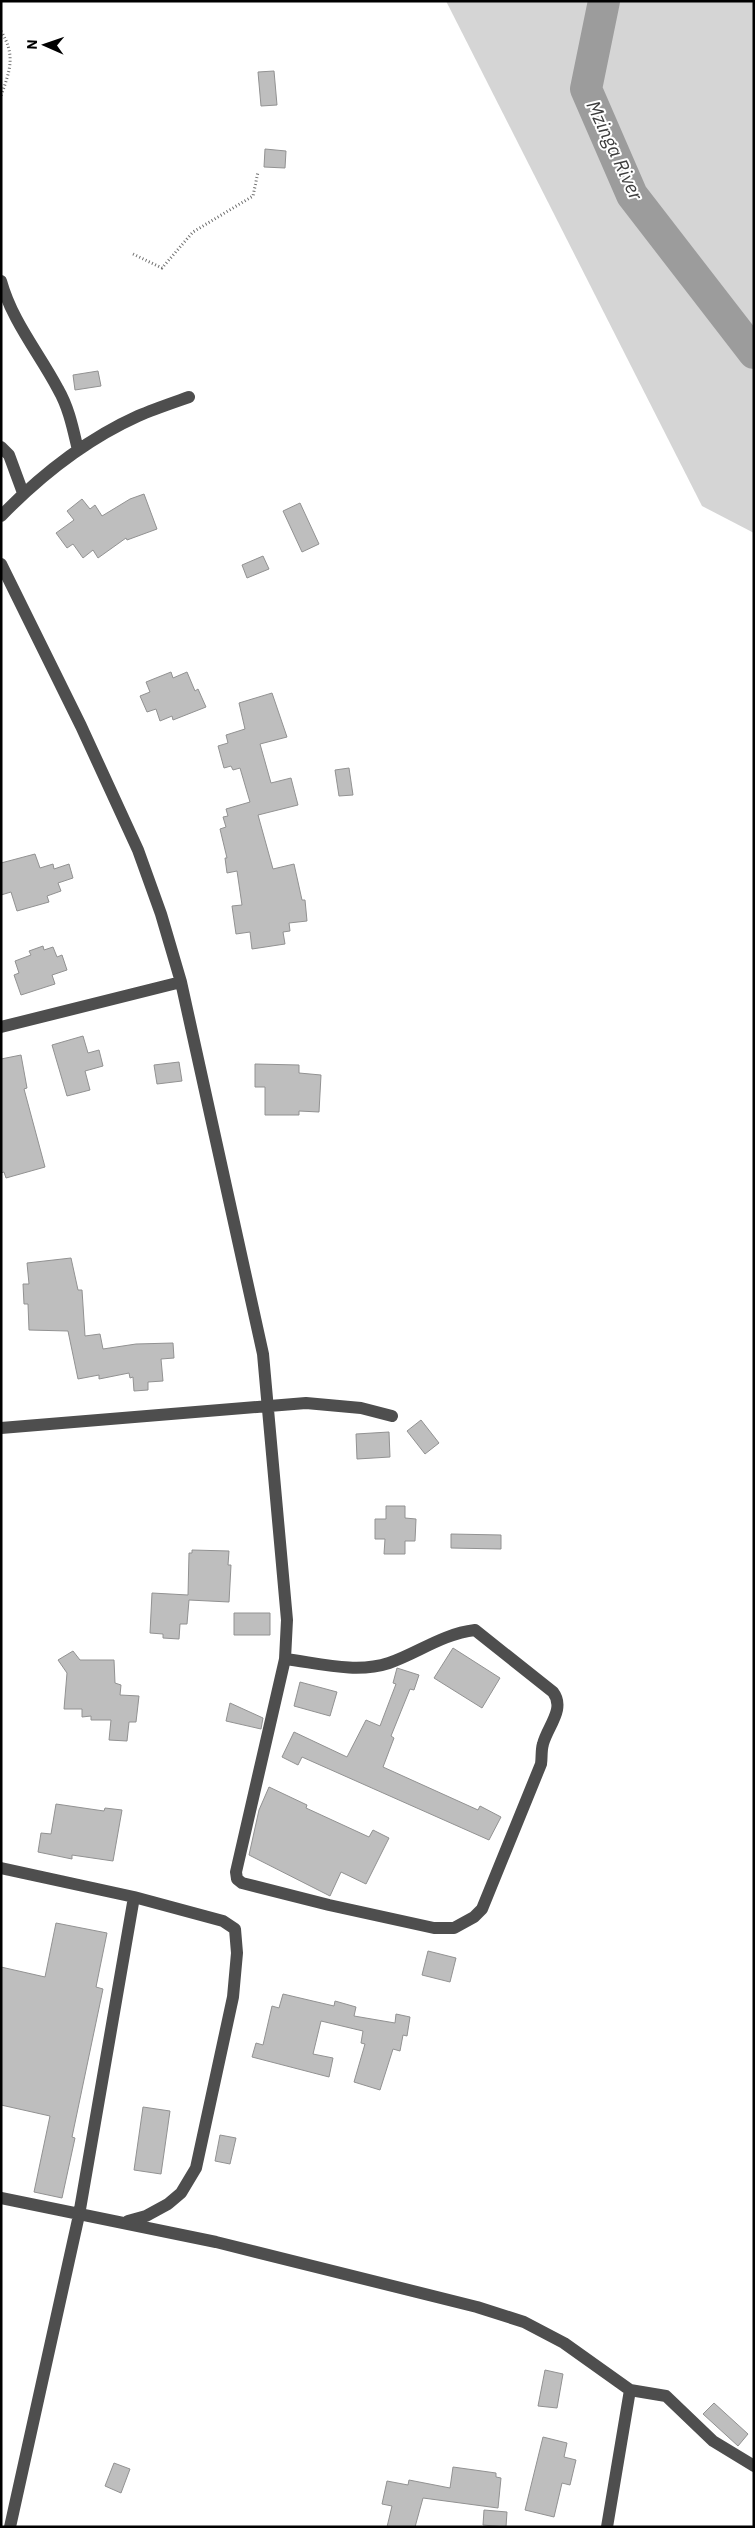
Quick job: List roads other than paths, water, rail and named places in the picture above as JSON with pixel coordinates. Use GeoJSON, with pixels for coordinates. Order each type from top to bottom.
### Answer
{"type":"FeatureCollection","features":[{"type":"Feature","properties":{"kind":"street"},"geometry":{"type":"LineString","coordinates":[[1,281],[15,317],[59,390],[70,416],[78,450]]}},
{"type":"Feature","properties":{"kind":"street"},"geometry":{"type":"LineString","coordinates":[[1,516],[23,493],[78,450],[137,416],[189,397]]}},
{"type":"Feature","properties":{"kind":"street"},"geometry":{"type":"LineString","coordinates":[[1,447],[9,455],[23,493]]}},
{"type":"Feature","properties":{"kind":"street"},"geometry":{"type":"LineString","coordinates":[[1,564],[81,726],[138,850],[161,914],[181,982],[264,1354],[267,1406],[288,1620],[285,1659],[236,1872],[237,1879],[242,1883],[329,1905],[434,1928],[454,1928],[474,1917],[482,1909],[541,1764],[542,1745],[558,1711],[558,1699],[553,1692],[475,1630],[455,1634],[390,1663],[374,1667],[359,1668],[285,1659]]}},
{"type":"Feature","properties":{"kind":"street"},"geometry":{"type":"LineString","coordinates":[[1,1027],[181,982]]}},
{"type":"Feature","properties":{"kind":"street"},"geometry":{"type":"LineString","coordinates":[[1,1428],[267,1406],[332,1404],[392,1416]]}},
{"type":"Feature","properties":{"kind":"street"},"geometry":{"type":"LineString","coordinates":[[1,1868],[134,1897],[222,1921],[235,1929],[237,1953],[233,1997],[196,2168],[181,2193],[168,2204],[146,2216],[125,2222]]}},
{"type":"Feature","properties":{"kind":"street"},"geometry":{"type":"LineString","coordinates":[[10,2527],[79,2215],[134,1897]]}},
{"type":"Feature","properties":{"kind":"street"},"geometry":{"type":"LineString","coordinates":[[1,2198],[216,2242],[477,2307],[515,2319],[564,2344],[630,2390],[666,2396],[713,2441],[754,2466]]}},
{"type":"Feature","properties":{"kind":"street"},"geometry":{"type":"LineString","coordinates":[[607,2527],[630,2390]]}},
{"type":"Feature","properties":{"kind":"waterway","name":"Mzinga River"},"geometry":{"type":"LineString","coordinates":[[604,1],[586,89],[632,195],[754,353]]}}]}
